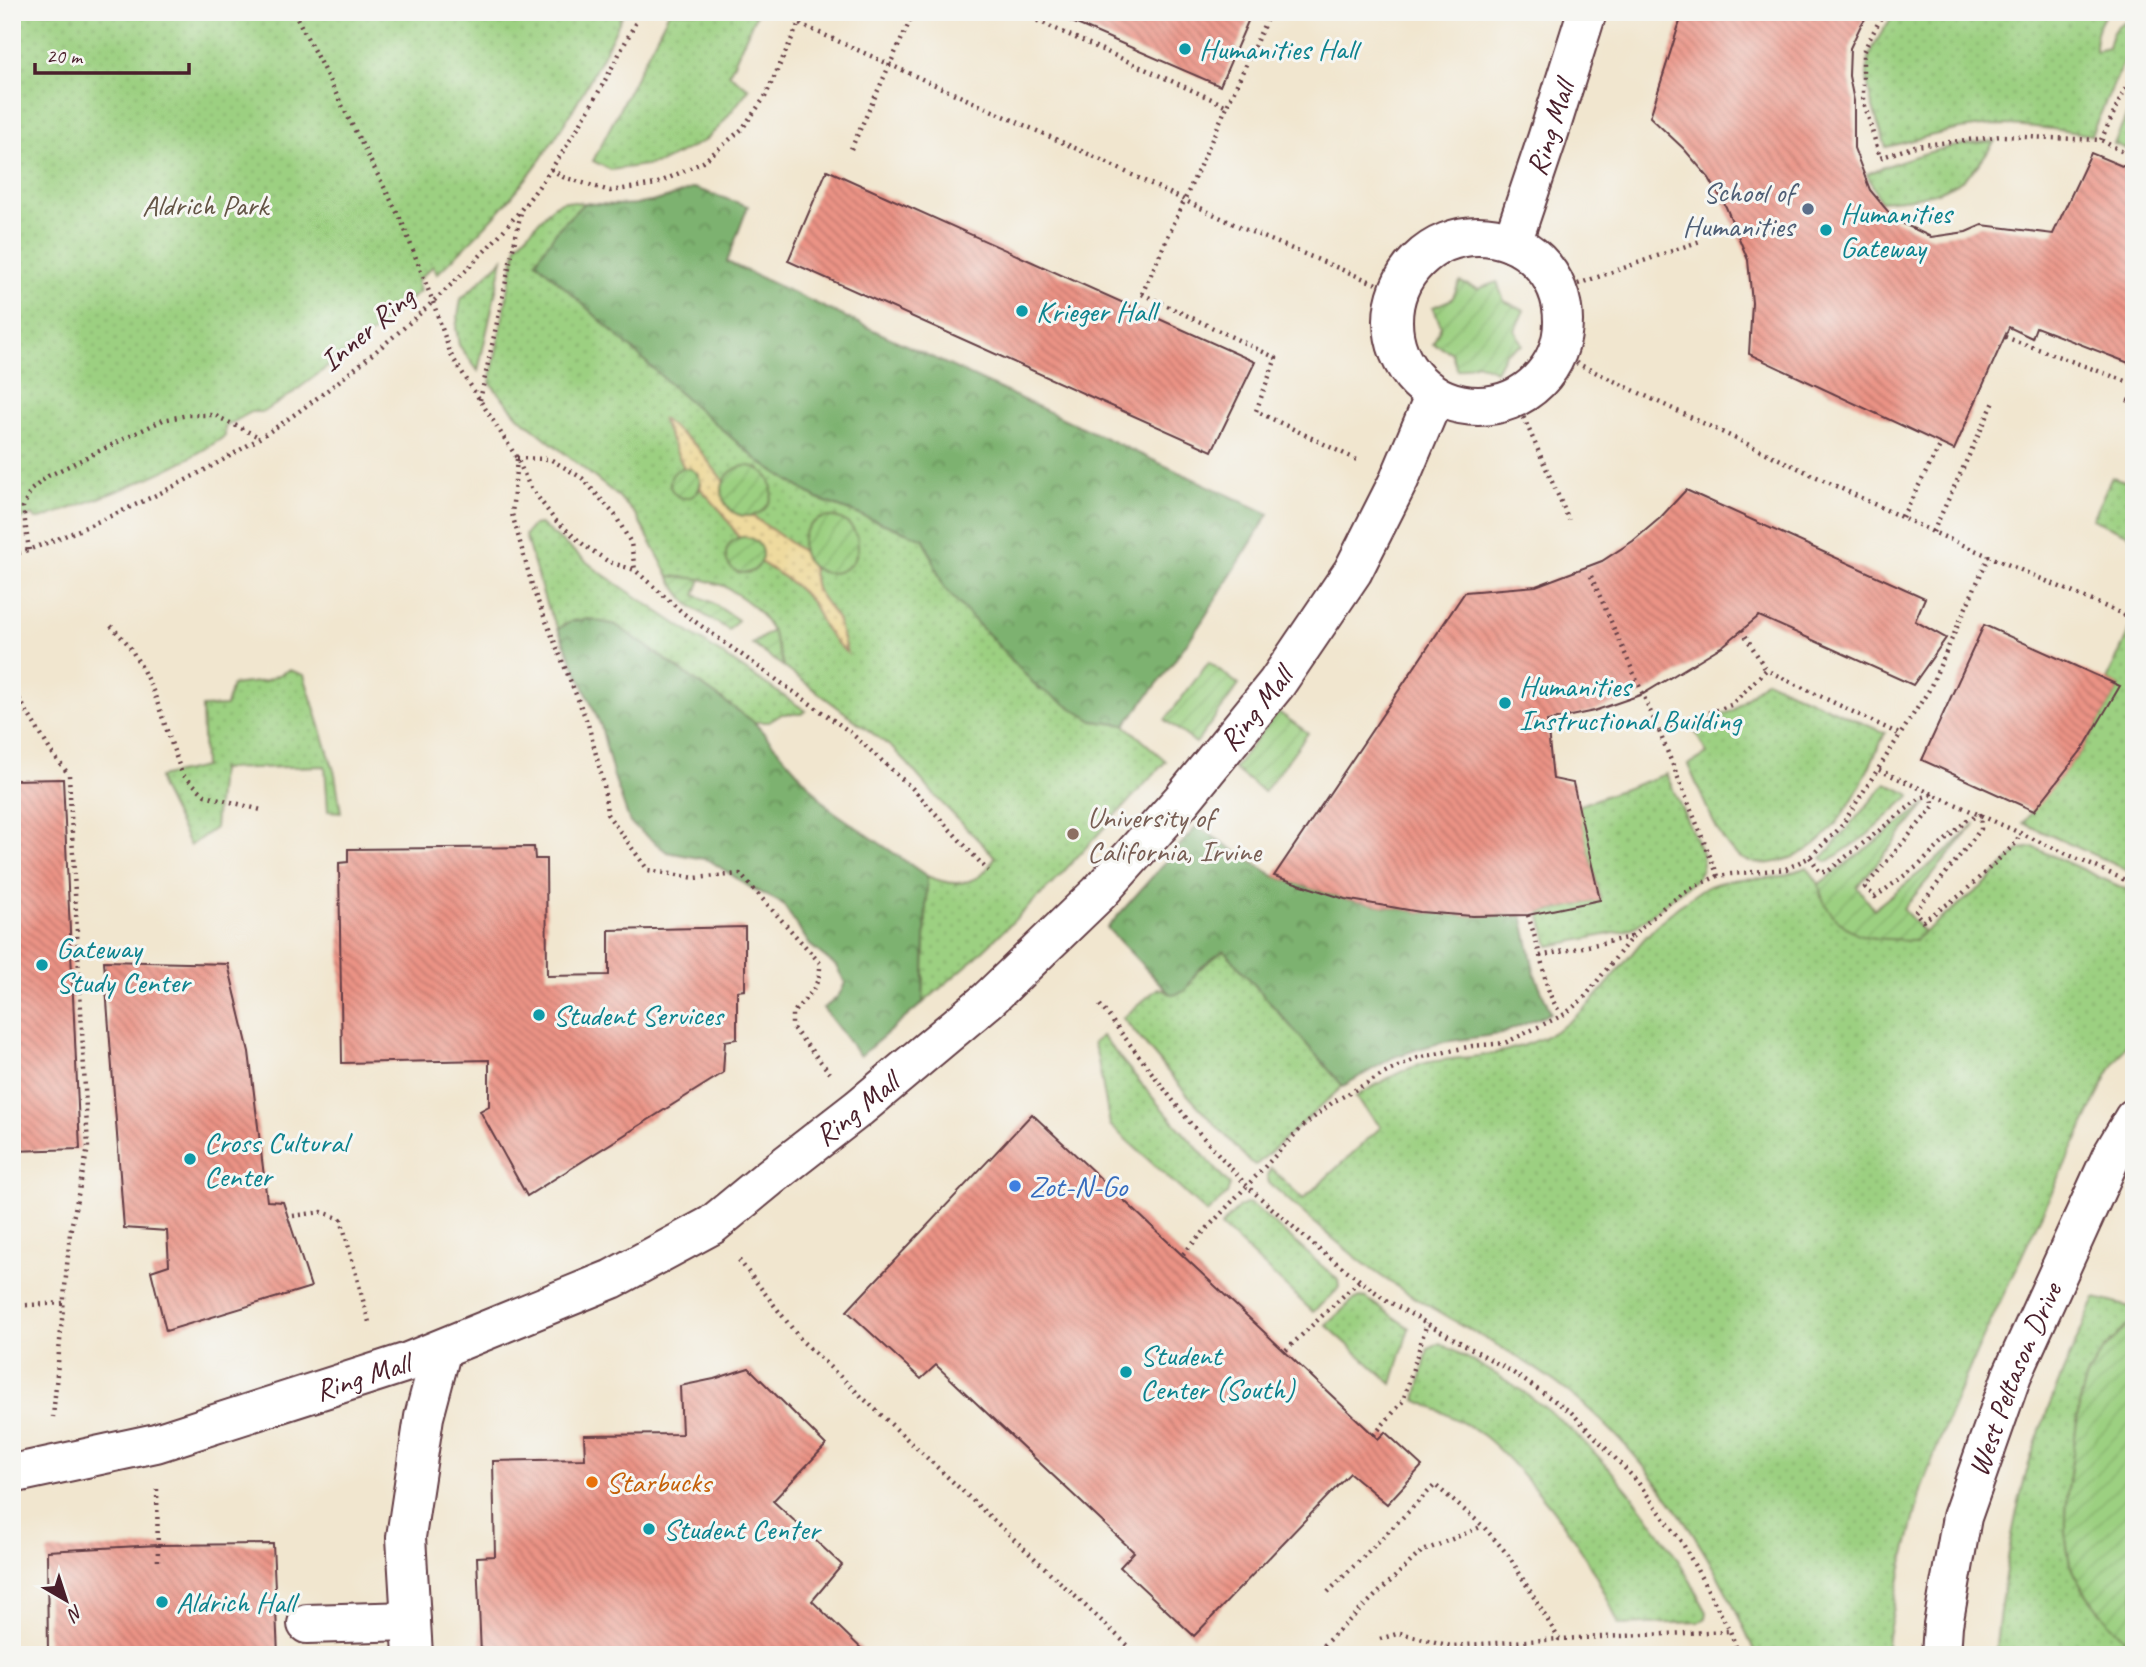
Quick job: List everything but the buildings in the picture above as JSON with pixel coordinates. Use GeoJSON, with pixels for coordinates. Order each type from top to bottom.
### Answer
{"type":"FeatureCollection","features":[{"type":"Feature","properties":{"kind":"street","name":"Ring Mall"},"geometry":{"type":"LineString","coordinates":[[1512,243],[1587,12]]}},
{"type":"Feature","properties":{"kind":"street"},"geometry":{"type":"LineString","coordinates":[[1484,236],[1512,243],[1531,254],[1547,270],[1558,291],[1563,311],[1563,333],[1558,354],[1540,380],[1515,398],[1488,406],[1461,405],[1435,395],[1416,381],[1403,362],[1395,340],[1393,316],[1398,293],[1411,268],[1431,250],[1457,239],[1484,236]]}},
{"type":"Feature","properties":{"kind":"street","name":"Ring Mall"},"geometry":{"type":"LineString","coordinates":[[30,1470],[156,1443],[442,1349],[612,1279],[712,1225],[859,1108],[988,1000],[1099,893],[1182,800],[1277,683],[1353,571],[1399,480],[1435,395]]}},
{"type":"Feature","properties":{"kind":"street","name":"West Peltason Drive"},"geometry":{"type":"LineString","coordinates":[[1941,1655],[1943,1625],[1962,1517],[2012,1375],[2111,1157],[2134,1118]]}},
{"type":"Feature","properties":{"kind":"street"},"geometry":{"type":"LineString","coordinates":[[307,1624],[412,1638],[406,1537],[424,1417],[442,1349]]}},
{"type":"Feature","properties":{"kind":"path"},"geometry":{"type":"LineString","coordinates":[[294,12],[401,222],[451,355],[517,458],[529,485],[554,519],[584,546],[609,562],[635,570],[682,613],[850,732],[913,789],[988,871]]}},
{"type":"Feature","properties":{"kind":"path","name":"Inner Ring"},"geometry":{"type":"LineString","coordinates":[[12,555],[68,535],[149,499],[260,438],[364,361],[433,302],[493,242],[523,208],[551,169],[592,105],[641,12]]}},
{"type":"Feature","properties":{"kind":"path"},"geometry":{"type":"LineString","coordinates":[[551,169],[563,177],[610,191],[656,184],[703,162],[742,129],[765,97],[804,12]]}},
{"type":"Feature","properties":{"kind":"path"},"geometry":{"type":"LineString","coordinates":[[851,149],[914,12]]}},
{"type":"Feature","properties":{"kind":"path"},"geometry":{"type":"LineString","coordinates":[[1018,12],[1227,106]]}},
{"type":"Feature","properties":{"kind":"path"},"geometry":{"type":"LineString","coordinates":[[1270,12],[1142,294],[1276,358],[1256,411],[1399,480]]}},
{"type":"Feature","properties":{"kind":"path"},"geometry":{"type":"LineString","coordinates":[[1884,12],[1863,52],[1863,99],[1880,158],[1915,146],[2002,136],[2101,140],[2134,159]]}},
{"type":"Feature","properties":{"kind":"path"},"geometry":{"type":"LineString","coordinates":[[800,24],[1086,153],[1242,228],[1398,293]]}},
{"type":"Feature","properties":{"kind":"path"},"geometry":{"type":"LineString","coordinates":[[2101,140],[2134,70]]}},
{"type":"Feature","properties":{"kind":"path"},"geometry":{"type":"LineString","coordinates":[[480,400],[523,208]]}},
{"type":"Feature","properties":{"kind":"path"},"geometry":{"type":"LineString","coordinates":[[1558,291],[1703,240]]}},
{"type":"Feature","properties":{"kind":"path"},"geometry":{"type":"LineString","coordinates":[[2005,337],[2134,384]]}},
{"type":"Feature","properties":{"kind":"path"},"geometry":{"type":"LineString","coordinates":[[1558,354],[1902,518],[2134,619]]}},
{"type":"Feature","properties":{"kind":"path"},"geometry":{"type":"LineString","coordinates":[[1515,398],[1569,520]]}},
{"type":"Feature","properties":{"kind":"path"},"geometry":{"type":"LineString","coordinates":[[2127,400],[2134,403]]}},
{"type":"Feature","properties":{"kind":"path"},"geometry":{"type":"LineString","coordinates":[[1933,532],[1994,402]]}},
{"type":"Feature","properties":{"kind":"path"},"geometry":{"type":"LineString","coordinates":[[29,550],[23,507],[31,489],[59,470],[163,420],[188,415],[214,415],[260,438]]}},
{"type":"Feature","properties":{"kind":"path"},"geometry":{"type":"LineString","coordinates":[[1902,518],[1941,444]]}},
{"type":"Feature","properties":{"kind":"path"},"geometry":{"type":"LineString","coordinates":[[517,458],[550,459],[582,478],[615,515],[631,543],[635,570]]}},
{"type":"Feature","properties":{"kind":"path"},"geometry":{"type":"LineString","coordinates":[[517,458],[512,514],[534,592],[588,724],[604,785],[607,814],[648,870],[695,878],[740,874],[820,963],[821,977],[792,1014],[792,1027],[859,1108]]}},
{"type":"Feature","properties":{"kind":"path"},"geometry":{"type":"LineString","coordinates":[[1183,1255],[1303,1126],[1333,1102],[1418,1058],[1472,1046],[1505,1043],[1561,1014],[1583,999],[1632,937],[1666,905],[1693,887],[1718,876],[1786,869],[1810,857],[1840,828],[1929,690],[1989,556]]}},
{"type":"Feature","properties":{"kind":"path"},"geometry":{"type":"LineString","coordinates":[[1591,576],[1659,731],[1718,876]]}},
{"type":"Feature","properties":{"kind":"path"},"geometry":{"type":"LineString","coordinates":[[111,626],[128,644],[154,693],[182,774],[205,795],[261,810]]}},
{"type":"Feature","properties":{"kind":"path"},"geometry":{"type":"LineString","coordinates":[[1742,630],[1766,670],[1901,735]]}},
{"type":"Feature","properties":{"kind":"path"},"geometry":{"type":"LineString","coordinates":[[1659,731],[1731,705],[1766,670]]}},
{"type":"Feature","properties":{"kind":"path"},"geometry":{"type":"LineString","coordinates":[[12,687],[50,750],[69,775],[88,1148],[70,1233],[64,1303],[30,1470]]}},
{"type":"Feature","properties":{"kind":"path"},"geometry":{"type":"LineString","coordinates":[[1879,771],[2134,884]]}},
{"type":"Feature","properties":{"kind":"path"},"geometry":{"type":"LineString","coordinates":[[1810,857],[1819,872],[1827,872],[1920,798],[1931,795]]}},
{"type":"Feature","properties":{"kind":"path"},"geometry":{"type":"LineString","coordinates":[[1931,795],[1934,806],[1865,887],[1875,897],[1919,865],[1968,820],[1980,816]]}},
{"type":"Feature","properties":{"kind":"path"},"geometry":{"type":"LineString","coordinates":[[1980,816],[1981,829],[1915,912],[1923,921],[1962,894],[2016,843],[2020,833]]}},
{"type":"Feature","properties":{"kind":"path"},"geometry":{"type":"LineString","coordinates":[[1528,915],[1550,998],[1561,1014]]}},
{"type":"Feature","properties":{"kind":"path"},"geometry":{"type":"LineString","coordinates":[[1540,956],[1632,937]]}},
{"type":"Feature","properties":{"kind":"path"},"geometry":{"type":"LineString","coordinates":[[1100,1005],[1191,1124],[1248,1187],[1317,1248],[1386,1300],[1508,1370],[1571,1412],[1645,1491],[1682,1544],[1730,1631],[1739,1655]]}},
{"type":"Feature","properties":{"kind":"path"},"geometry":{"type":"LineString","coordinates":[[293,1216],[322,1212],[341,1219],[382,1370]]}},
{"type":"Feature","properties":{"kind":"path"},"geometry":{"type":"LineString","coordinates":[[712,1225],[802,1341],[1138,1655]]}},
{"type":"Feature","properties":{"kind":"path"},"geometry":{"type":"LineString","coordinates":[[1286,1350],[1360,1280]]}},
{"type":"Feature","properties":{"kind":"path"},"geometry":{"type":"LineString","coordinates":[[12,1306],[64,1303]]}},
{"type":"Feature","properties":{"kind":"path"},"geometry":{"type":"LineString","coordinates":[[1374,1435],[1402,1401],[1427,1323]]}},
{"type":"Feature","properties":{"kind":"path"},"geometry":{"type":"LineString","coordinates":[[156,1443],[158,1563]]}},
{"type":"Feature","properties":{"kind":"path"},"geometry":{"type":"LineString","coordinates":[[1328,1592],[1435,1485],[1483,1525],[1509,1556],[1559,1639]]}},
{"type":"Feature","properties":{"kind":"path"},"geometry":{"type":"LineString","coordinates":[[1313,1655],[1422,1552],[1483,1525]]}},
{"type":"Feature","properties":{"kind":"path"},"geometry":{"type":"LineString","coordinates":[[1380,1639],[1401,1633],[1451,1646],[1730,1631]]}},
{"type":"Feature","properties":{"kind":"green space","name":"Aldrich Park"},"geometry":{"type":"Polygon","coordinates":[[[12,12],[624,12],[574,108],[529,175],[494,216],[437,274],[433,266],[417,281],[420,291],[378,329],[290,395],[264,412],[251,412],[225,427],[225,436],[183,461],[136,484],[63,511],[40,519],[33,515],[12,522],[12,12]]]}},
{"type":"Feature","properties":{"kind":"green space"},"geometry":{"type":"Polygon","coordinates":[[[669,12],[757,12],[729,74],[749,89],[720,126],[704,141],[660,163],[611,170],[593,161],[669,12]]]}},
{"type":"Feature","properties":{"kind":"green space"},"geometry":{"type":"Polygon","coordinates":[[[1895,12],[2107,12],[2098,30],[2095,51],[2108,48],[2115,29],[2134,19],[2134,39],[2091,135],[1999,125],[1956,130],[1886,147],[1871,101],[1867,65],[1875,44],[1895,12]]]}},
{"type":"Feature","properties":{"kind":"green space"},"geometry":{"type":"Polygon","coordinates":[[[2134,99],[2134,152],[2114,144],[2134,99]]]}},
{"type":"Feature","properties":{"kind":"green space"},"geometry":{"type":"Polygon","coordinates":[[[1995,141],[1979,164],[1966,176],[1956,184],[1932,194],[1880,201],[1867,174],[1930,152],[1995,141]]]}},
{"type":"Feature","properties":{"kind":"green space"},"geometry":{"type":"Polygon","coordinates":[[[694,188],[748,206],[727,262],[1269,514],[1201,623],[1125,725],[1093,721],[1037,687],[944,588],[924,539],[818,499],[761,463],[675,389],[536,261],[558,229],[584,203],[640,204],[694,188]]]}},
{"type":"Feature","properties":{"kind":"green space"},"geometry":{"type":"Polygon","coordinates":[[[564,201],[584,203],[558,229],[675,389],[761,463],[818,499],[924,539],[944,588],[1093,721],[1125,725],[1166,761],[1053,883],[972,961],[923,1003],[927,876],[947,882],[966,882],[982,874],[995,857],[892,748],[784,667],[772,631],[760,613],[744,599],[724,586],[701,579],[669,576],[636,515],[619,497],[518,416],[490,383],[517,245],[554,205],[564,201]],[[662,419],[684,468],[680,469],[698,492],[700,488],[723,513],[739,538],[732,542],[758,566],[760,562],[800,590],[813,604],[826,630],[845,651],[837,619],[816,589],[812,567],[820,571],[855,557],[857,543],[853,532],[844,523],[831,518],[802,544],[803,552],[751,515],[758,513],[758,468],[738,469],[724,482],[697,447],[662,419]]]}},
{"type":"Feature","properties":{"kind":"green space"},"geometry":{"type":"Polygon","coordinates":[[[503,259],[478,371],[459,345],[456,328],[461,299],[503,259]]]}},
{"type":"Feature","properties":{"kind":"green space"},"geometry":{"type":"Polygon","coordinates":[[[1460,282],[1478,289],[1497,282],[1504,301],[1524,310],[1515,330],[1522,345],[1506,352],[1496,371],[1477,363],[1457,370],[1451,352],[1433,344],[1441,326],[1433,307],[1452,299],[1460,282]]]}},
{"type":"Feature","properties":{"kind":"green space"},"geometry":{"type":"Polygon","coordinates":[[[747,466],[764,474],[772,491],[764,508],[747,516],[730,508],[722,491],[730,474],[747,466]]]}},
{"type":"Feature","properties":{"kind":"green space"},"geometry":{"type":"Polygon","coordinates":[[[685,468],[696,472],[700,483],[696,494],[685,498],[674,494],[670,483],[674,472],[685,468]]]}},
{"type":"Feature","properties":{"kind":"green space"},"geometry":{"type":"Polygon","coordinates":[[[2112,477],[2134,484],[2134,537],[2092,519],[2112,477]]]}},
{"type":"Feature","properties":{"kind":"green space"},"geometry":{"type":"Polygon","coordinates":[[[830,517],[841,519],[850,525],[856,534],[856,556],[850,565],[841,571],[830,573],[819,571],[810,565],[804,556],[802,545],[804,534],[810,525],[819,519],[830,517]]]}},
{"type":"Feature","properties":{"kind":"green space"},"geometry":{"type":"Polygon","coordinates":[[[540,524],[598,571],[806,711],[801,714],[782,714],[769,722],[754,722],[616,625],[564,624],[558,629],[546,604],[525,535],[533,525],[540,524]]]}},
{"type":"Feature","properties":{"kind":"green space"},"geometry":{"type":"Polygon","coordinates":[[[744,537],[756,543],[762,555],[756,567],[744,573],[732,567],[726,555],[732,543],[744,537]]]}},
{"type":"Feature","properties":{"kind":"green space"},"geometry":{"type":"Polygon","coordinates":[[[669,576],[701,579],[695,595],[738,620],[729,630],[701,613],[687,602],[669,576]]]}},
{"type":"Feature","properties":{"kind":"green space"},"geometry":{"type":"Polygon","coordinates":[[[588,619],[616,625],[754,722],[830,809],[927,876],[923,1003],[860,1056],[823,1008],[837,997],[845,982],[836,966],[810,945],[782,903],[751,888],[709,860],[667,852],[630,823],[613,774],[601,726],[558,629],[572,621],[588,619]]]}},
{"type":"Feature","properties":{"kind":"green space"},"geometry":{"type":"Polygon","coordinates":[[[2134,620],[2134,873],[2023,823],[2084,747],[2120,686],[2107,680],[2134,620]]]}},
{"type":"Feature","properties":{"kind":"green space"},"geometry":{"type":"Polygon","coordinates":[[[772,631],[784,667],[752,644],[772,631]]]}},
{"type":"Feature","properties":{"kind":"green space"},"geometry":{"type":"Polygon","coordinates":[[[1209,662],[1239,685],[1196,743],[1165,720],[1209,662]]]}},
{"type":"Feature","properties":{"kind":"green space"},"geometry":{"type":"Polygon","coordinates":[[[289,670],[304,675],[335,774],[341,812],[328,811],[325,766],[220,769],[215,828],[190,846],[161,788],[159,777],[204,767],[202,707],[226,706],[232,685],[265,681],[289,670]]]}},
{"type":"Feature","properties":{"kind":"green space"},"geometry":{"type":"Polygon","coordinates":[[[1766,680],[1885,733],[1855,794],[1829,832],[1793,857],[1771,863],[1755,863],[1736,854],[1725,843],[1688,765],[1707,754],[1693,727],[1734,710],[1766,680]]]}},
{"type":"Feature","properties":{"kind":"green space"},"geometry":{"type":"Polygon","coordinates":[[[1277,711],[1308,733],[1264,792],[1234,769],[1277,711]]]}},
{"type":"Feature","properties":{"kind":"green space"},"geometry":{"type":"Polygon","coordinates":[[[1666,774],[1702,853],[1702,867],[1696,879],[1638,925],[1625,931],[1549,946],[1540,913],[1601,900],[1577,806],[1666,774]]]}},
{"type":"Feature","properties":{"kind":"green space"},"geometry":{"type":"Polygon","coordinates":[[[1886,783],[1911,795],[1867,835],[1827,862],[1822,858],[1886,783]]]}},
{"type":"Feature","properties":{"kind":"green space"},"geometry":{"type":"Polygon","coordinates":[[[1927,803],[1857,887],[1874,909],[1947,851],[1976,823],[1903,909],[1924,932],[1915,940],[1876,938],[1864,936],[1840,923],[1824,902],[1819,884],[1927,803]]]}},
{"type":"Feature","properties":{"kind":"green space"},"geometry":{"type":"Polygon","coordinates":[[[1197,826],[1274,876],[1345,899],[1420,912],[1473,916],[1522,915],[1535,975],[1551,1013],[1501,1034],[1444,1042],[1394,1057],[1343,1086],[1224,950],[1198,970],[1185,991],[1174,995],[1169,993],[1107,928],[1197,826]]]}},
{"type":"Feature","properties":{"kind":"green space"},"geometry":{"type":"Polygon","coordinates":[[[2033,847],[2134,893],[2134,1032],[2108,1074],[1980,1344],[1949,1416],[1922,1487],[1903,1563],[1886,1655],[1756,1655],[1723,1585],[1683,1519],[1636,1457],[1610,1429],[1560,1385],[1536,1369],[1376,1273],[1269,1183],[1267,1175],[1271,1168],[1303,1199],[1381,1127],[1355,1097],[1396,1074],[1422,1064],[1506,1051],[1550,1034],[1590,1004],[1661,921],[1688,899],[1716,883],[1777,877],[1807,867],[1819,884],[1821,897],[1914,940],[1984,885],[2020,849],[2033,847]]]}},
{"type":"Feature","properties":{"kind":"green space"},"geometry":{"type":"Polygon","coordinates":[[[1224,950],[1343,1086],[1256,1165],[1250,1162],[1185,1092],[1123,1018],[1158,988],[1169,993],[1189,986],[1198,970],[1224,950]]]}},
{"type":"Feature","properties":{"kind":"green space"},"geometry":{"type":"Polygon","coordinates":[[[1102,1036],[1230,1185],[1227,1194],[1207,1213],[1110,1125],[1093,1043],[1102,1036]]]}},
{"type":"Feature","properties":{"kind":"green space"},"geometry":{"type":"Polygon","coordinates":[[[1248,1203],[1338,1280],[1339,1287],[1336,1291],[1313,1312],[1221,1226],[1239,1207],[1248,1203]]]}},
{"type":"Feature","properties":{"kind":"green space"},"geometry":{"type":"Polygon","coordinates":[[[1360,1297],[1366,1298],[1409,1328],[1392,1384],[1326,1325],[1360,1297]]]}},
{"type":"Feature","properties":{"kind":"green space"},"geometry":{"type":"Polygon","coordinates":[[[2095,1298],[2134,1308],[2134,1320],[2098,1358],[2083,1391],[2068,1490],[2067,1549],[2080,1584],[2134,1648],[2134,1655],[1995,1655],[2006,1569],[2023,1485],[2046,1413],[2095,1298]]]}},
{"type":"Feature","properties":{"kind":"green space"},"geometry":{"type":"Polygon","coordinates":[[[2134,1320],[2134,1648],[2097,1608],[2074,1573],[2067,1549],[2066,1519],[2077,1418],[2089,1373],[2103,1351],[2134,1320]]]}},
{"type":"Feature","properties":{"kind":"green space"},"geometry":{"type":"Polygon","coordinates":[[[1440,1343],[1525,1393],[1596,1454],[1632,1495],[1664,1538],[1707,1612],[1706,1618],[1700,1622],[1619,1625],[1600,1583],[1577,1544],[1551,1507],[1501,1451],[1471,1427],[1416,1400],[1428,1349],[1440,1343]]]}},
{"type":"Feature","properties":{"kind":"sand"},"geometry":{"type":"Polygon","coordinates":[[[661,418],[697,447],[724,482],[722,489],[745,516],[751,515],[803,552],[812,567],[816,589],[837,619],[847,653],[827,631],[807,597],[788,580],[760,562],[762,553],[753,541],[739,538],[723,513],[700,488],[701,483],[689,468],[684,468],[661,418]]]}},
{"type":"Feature","properties":{"kind":"place","name":"Humanities Hall"},"geometry":{"type":"Point","coordinates":[1185,49]}},
{"type":"Feature","properties":{"kind":"place","name":"School of Humanities"},"geometry":{"type":"Point","coordinates":[1808,209]}},
{"type":"Feature","properties":{"kind":"place","name":"Humanities Gateway"},"geometry":{"type":"Point","coordinates":[1826,230]}},
{"type":"Feature","properties":{"kind":"place","name":"Krieger Hall"},"geometry":{"type":"Point","coordinates":[1022,311]}},
{"type":"Feature","properties":{"kind":"place","name":"Humanities Instructional Building"},"geometry":{"type":"Point","coordinates":[1505,703]}},
{"type":"Feature","properties":{"kind":"place","name":"University of California, Irvine"},"geometry":{"type":"Point","coordinates":[1073,834]}},
{"type":"Feature","properties":{"kind":"place","name":"Gateway Study Center"},"geometry":{"type":"Point","coordinates":[42,965]}},
{"type":"Feature","properties":{"kind":"place","name":"Student Services"},"geometry":{"type":"Point","coordinates":[539,1015]}},
{"type":"Feature","properties":{"kind":"place","name":"Cross Cultural Center"},"geometry":{"type":"Point","coordinates":[190,1159]}},
{"type":"Feature","properties":{"kind":"place","name":"Zot-N-Go"},"geometry":{"type":"Point","coordinates":[1015,1186]}},
{"type":"Feature","properties":{"kind":"place","name":"Student Center (South)"},"geometry":{"type":"Point","coordinates":[1126,1372]}},
{"type":"Feature","properties":{"kind":"place","name":"Starbucks"},"geometry":{"type":"Point","coordinates":[592,1482]}},
{"type":"Feature","properties":{"kind":"place","name":"Student Center"},"geometry":{"type":"Point","coordinates":[649,1529]}},
{"type":"Feature","properties":{"kind":"place","name":"Aldrich Hall"},"geometry":{"type":"Point","coordinates":[162,1602]}}]}
